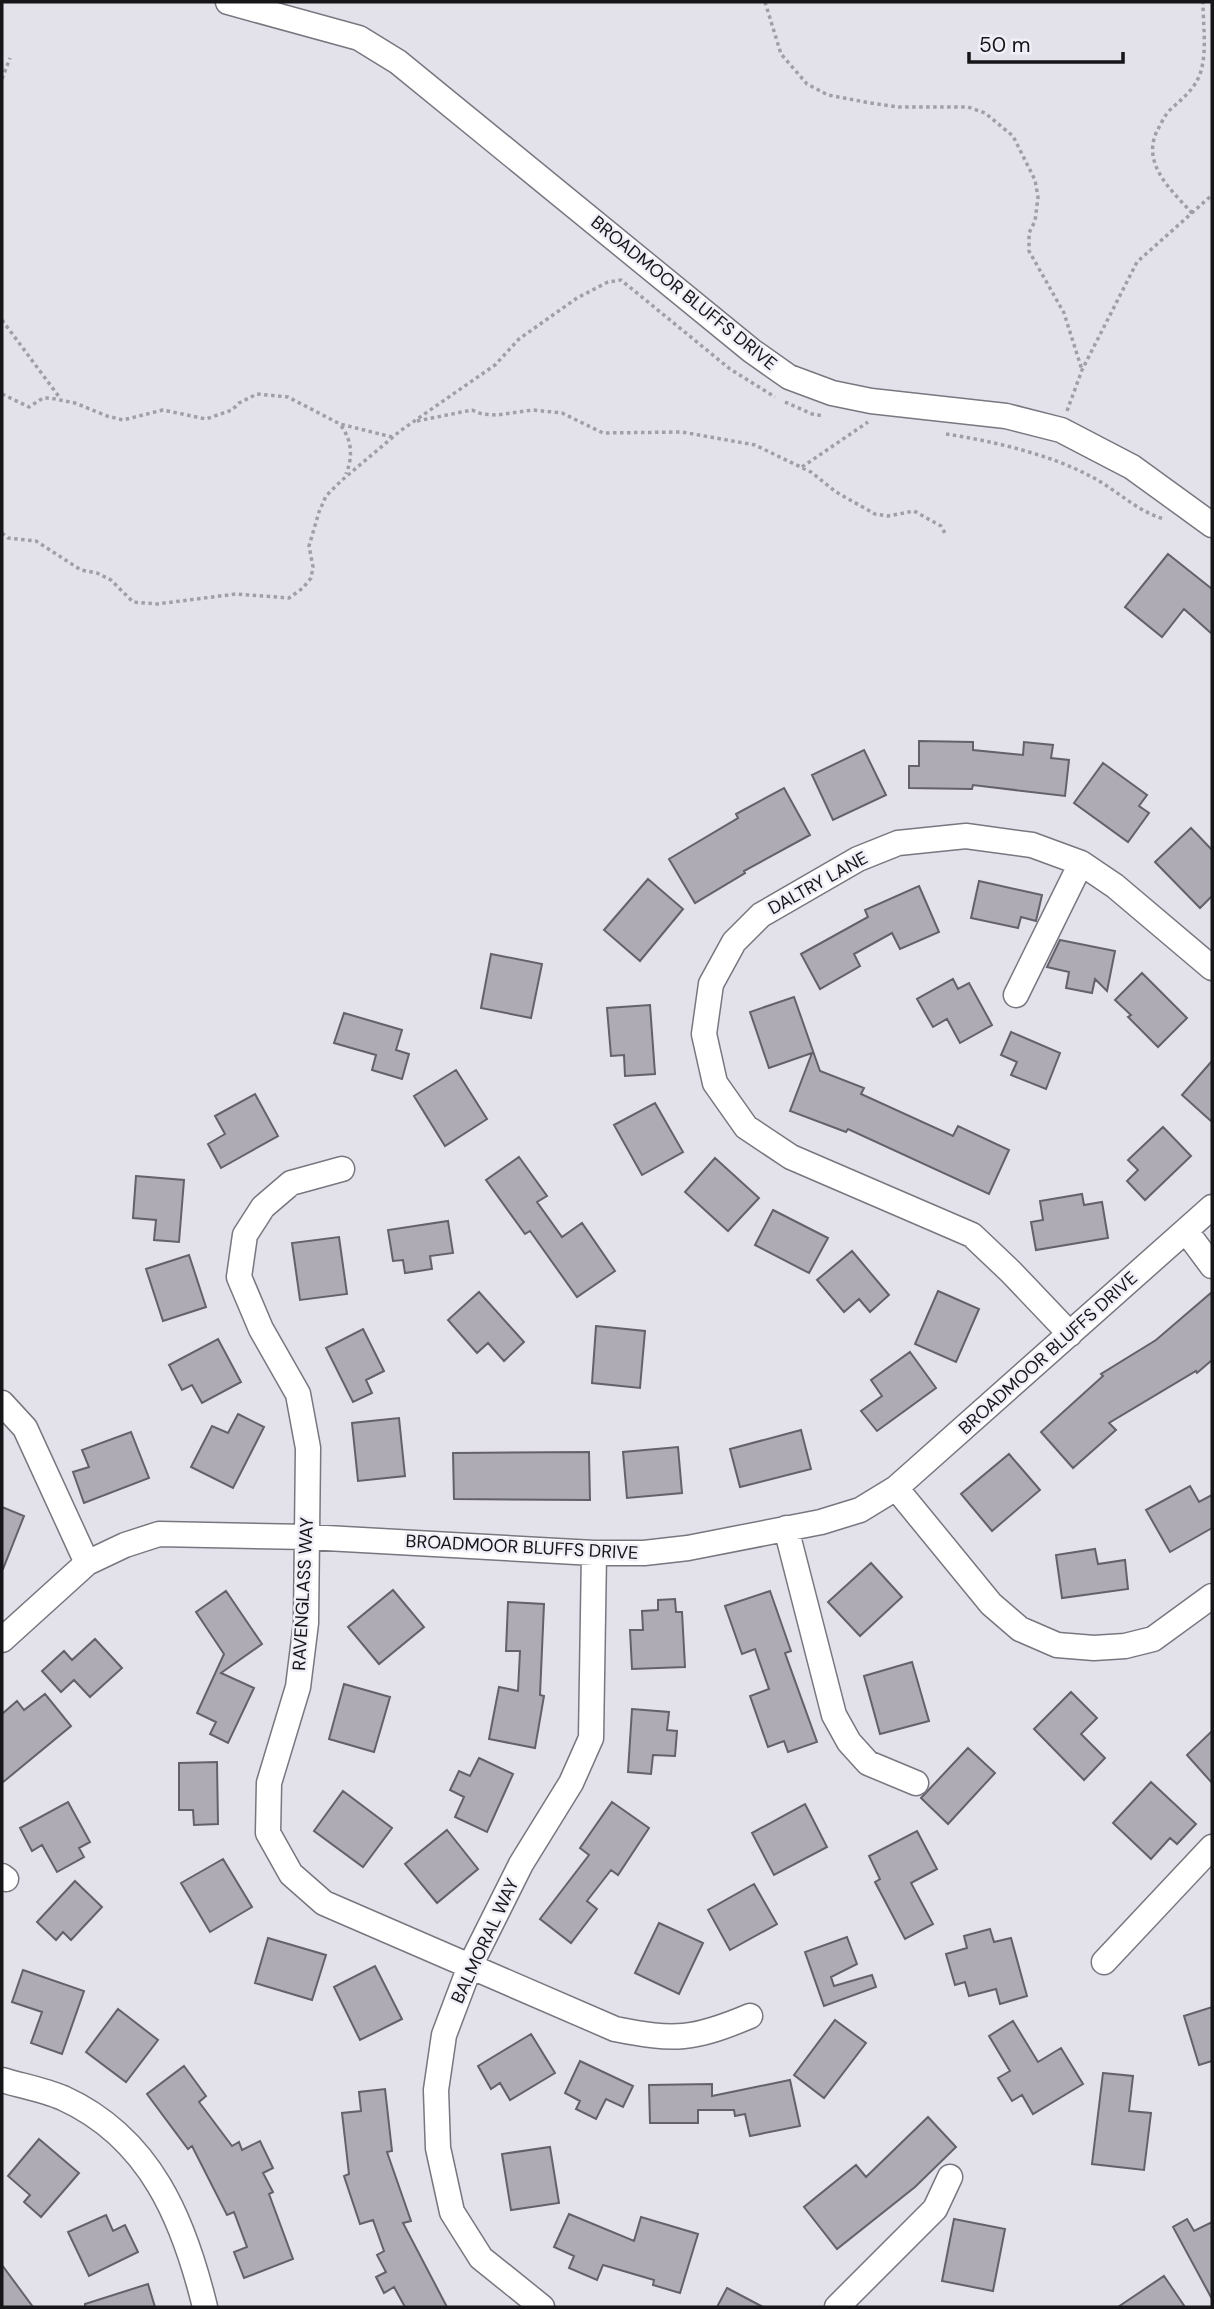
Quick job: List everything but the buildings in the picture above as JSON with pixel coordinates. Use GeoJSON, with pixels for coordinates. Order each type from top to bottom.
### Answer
{"type":"FeatureCollection","features":[{"type":"Feature","properties":{"kind":"street","name":"BROADMOOR BLUFFS DRIVE"},"geometry":{"type":"LineString","coordinates":[[228,2],[359,38],[398,62],[752,351],[789,377],[832,393],[892,404],[1006,416],[1061,430],[1132,467],[1212,525]]}},
{"type":"Feature","properties":{"kind":"street","name":"DALTRY LANE"},"geometry":{"type":"LineString","coordinates":[[1070,1334],[972,1235],[791,1157],[746,1127],[715,1083],[704,1034],[711,984],[734,942],[761,915],[858,859],[898,843],[966,836],[1032,845],[1081,863],[1115,886],[1212,968]]}},
{"type":"Feature","properties":{"kind":"street"},"geometry":{"type":"LineString","coordinates":[[1016,995],[1081,863]]}},
{"type":"Feature","properties":{"kind":"street","name":"RAVENGLASS WAY"},"geometry":{"type":"LineString","coordinates":[[342,1169],[291,1183],[263,1207],[245,1235],[239,1277],[261,1329],[298,1394],[308,1448],[306,1623],[298,1688],[269,1783],[268,1833],[291,1874],[324,1903],[615,2029],[652,2036],[688,2037],[713,2031],[750,2015]]}},
{"type":"Feature","properties":{"kind":"street","name":"BROADMOOR BLUFFS DRIVE"},"geometry":{"type":"LineString","coordinates":[[4,1633],[87,1563],[125,1545],[159,1534],[308,1536],[594,1553],[644,1553],[688,1548],[821,1522],[860,1510],[896,1488],[1212,1207]]}},
{"type":"Feature","properties":{"kind":"street"},"geometry":{"type":"LineString","coordinates":[[1186,1231],[1212,1266]]}},
{"type":"Feature","properties":{"kind":"street"},"geometry":{"type":"LineString","coordinates":[[2,1403],[25,1428],[87,1563]]}},
{"type":"Feature","properties":{"kind":"street"},"geometry":{"type":"LineString","coordinates":[[896,1488],[991,1604],[1020,1629],[1057,1645],[1094,1648],[1125,1646],[1153,1639],[1212,1596]]}},
{"type":"Feature","properties":{"kind":"street"},"geometry":{"type":"LineString","coordinates":[[786,1528],[834,1715],[849,1742],[868,1763],[916,1783]]}},
{"type":"Feature","properties":{"kind":"street","name":"BALMORAL WAY"},"geometry":{"type":"LineString","coordinates":[[542,2307],[481,2258],[452,2212],[438,2148],[436,2090],[444,2035],[470,1966],[521,1864],[571,1783],[591,1738],[594,1553]]}},
{"type":"Feature","properties":{"kind":"street"},"geometry":{"type":"LineString","coordinates":[[1104,1962],[1212,1847]]}},
{"type":"Feature","properties":{"kind":"street"},"geometry":{"type":"LineString","coordinates":[[2,2080],[63,2098],[104,2124],[143,2160],[173,2207],[193,2258],[205,2307]]}},
{"type":"Feature","properties":{"kind":"street"},"geometry":{"type":"LineString","coordinates":[[837,2307],[934,2208],[950,2177]]}},
{"type":"Feature","properties":{"kind":"path"},"geometry":{"type":"LineString","coordinates":[[765,2],[781,54],[807,84],[828,95],[870,103],[900,107],[968,107],[985,113],[1013,136],[1035,180],[1038,197],[1035,221],[1029,233],[1029,251],[1064,313],[1082,370]]}},
{"type":"Feature","properties":{"kind":"path"},"geometry":{"type":"LineString","coordinates":[[1192,213],[1165,184],[1156,168],[1152,148],[1154,138],[1170,110],[1194,87],[1201,71],[1204,48],[1203,2]]}},
{"type":"Feature","properties":{"kind":"path"},"geometry":{"type":"LineString","coordinates":[[2,79],[10,58]]}},
{"type":"Feature","properties":{"kind":"path"},"geometry":{"type":"LineString","coordinates":[[1061,430],[1082,370],[1137,262],[1212,195]]}},
{"type":"Feature","properties":{"kind":"path"},"geometry":{"type":"LineString","coordinates":[[343,478],[392,438],[495,365],[519,339],[577,298],[608,282],[621,280],[730,369],[774,396],[812,414],[835,417]]}},
{"type":"Feature","properties":{"kind":"path"},"geometry":{"type":"LineString","coordinates":[[2,320],[62,399]]}},
{"type":"Feature","properties":{"kind":"path"},"geometry":{"type":"LineString","coordinates":[[2,394],[29,407],[43,398],[62,399],[122,419],[163,410],[206,419],[232,410],[239,403],[257,394],[288,397],[340,424],[392,438]]}},
{"type":"Feature","properties":{"kind":"path"},"geometry":{"type":"LineString","coordinates":[[802,467],[892,404]]}},
{"type":"Feature","properties":{"kind":"path"},"geometry":{"type":"LineString","coordinates":[[415,421],[472,410],[490,415],[533,410],[562,413],[603,433],[682,432],[755,445],[802,467],[836,492],[875,514],[888,516],[914,511],[941,526],[946,535]]}},
{"type":"Feature","properties":{"kind":"path"},"geometry":{"type":"LineString","coordinates":[[857,421],[869,422]]}},
{"type":"Feature","properties":{"kind":"path"},"geometry":{"type":"LineString","coordinates":[[2,533],[8,538],[36,541],[81,570],[97,573],[111,580],[133,602],[157,604],[236,594],[289,598],[311,578],[313,567],[309,546],[319,512],[326,496],[348,472],[351,448],[348,435],[340,424]]}},
{"type":"Feature","properties":{"kind":"path"},"geometry":{"type":"LineString","coordinates":[[944,433],[970,437],[1048,458],[1090,475],[1146,514],[1166,520]]}}]}
